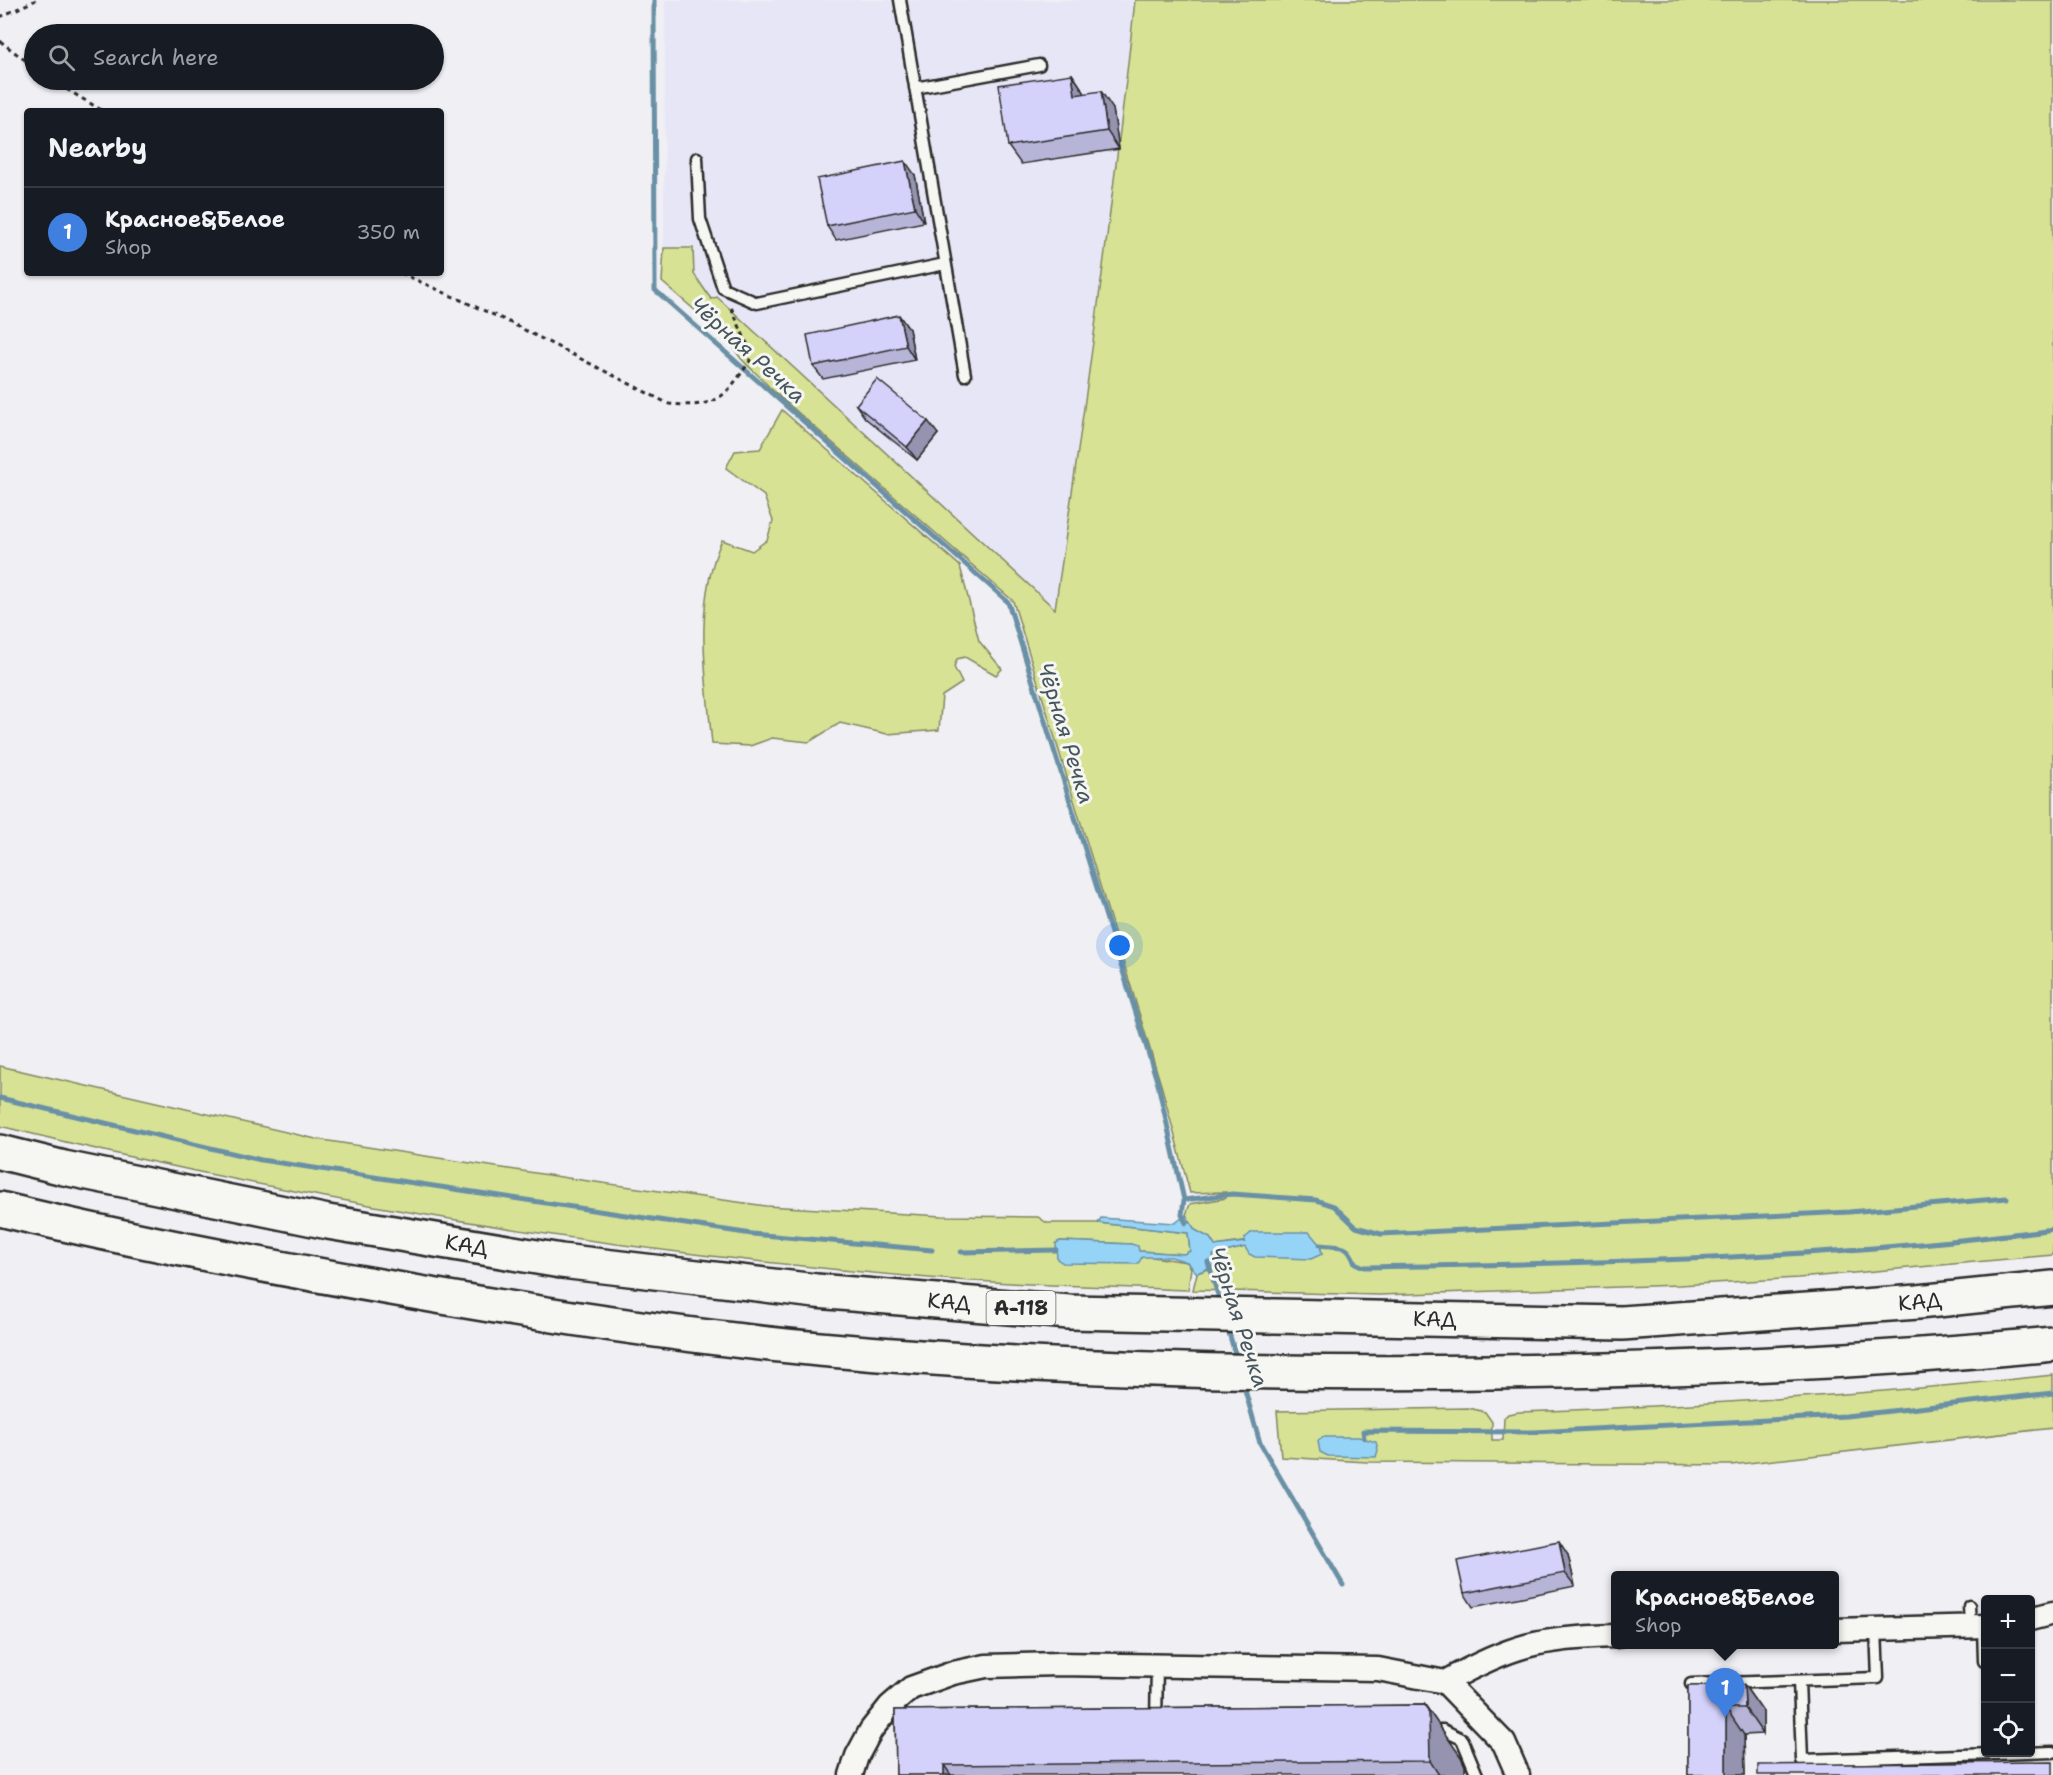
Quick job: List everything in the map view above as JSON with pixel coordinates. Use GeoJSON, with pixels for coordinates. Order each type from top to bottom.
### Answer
{"type":"FeatureCollection","features":[{"type":"Feature","properties":{"kind":"highway","name":"КАД"},"geometry":{"type":"LineString","coordinates":[[0,1152],[64,1168],[328,1222],[561,1261],[816,1291],[1069,1312],[1622,1323],[1918,1302],[2053,1288]]}},
{"type":"Feature","properties":{"kind":"highway"},"geometry":{"type":"LineString","coordinates":[[0,1209],[303,1273],[557,1317],[816,1348],[1065,1367],[1310,1375],[1626,1371],[1918,1357],[2053,1344]]}},
{"type":"Feature","properties":{"kind":"street"},"geometry":{"type":"LineString","coordinates":[[2035,1618],[2053,1613]]}},
{"type":"Feature","properties":{"kind":"street"},"geometry":{"type":"LineString","coordinates":[[1839,1630],[1977,1621]]}},
{"type":"Feature","properties":{"kind":"street"},"geometry":{"type":"LineString","coordinates":[[2035,1626],[2053,1628]]}},
{"type":"Feature","properties":{"kind":"street"},"geometry":{"type":"LineString","coordinates":[[1445,1682],[1511,1648],[1541,1640],[1611,1636]]}},
{"type":"Feature","properties":{"kind":"street"},"geometry":{"type":"LineString","coordinates":[[851,1775],[857,1756],[871,1730],[890,1706],[911,1689],[953,1673],[997,1666],[1157,1665],[1378,1669],[1445,1682],[1504,1743],[1518,1775]]}},
{"type":"Feature","properties":{"kind":"lane"},"geometry":{"type":"LineString","coordinates":[[900,0],[965,375]]}},
{"type":"Feature","properties":{"kind":"lane"},"geometry":{"type":"LineString","coordinates":[[915,88],[1039,65]]}},
{"type":"Feature","properties":{"kind":"lane"},"geometry":{"type":"LineString","coordinates":[[697,158],[700,219],[723,288],[757,303],[945,264]]}},
{"type":"Feature","properties":{"kind":"lane"},"geometry":{"type":"LineString","coordinates":[[1977,1621],[1982,1649]]}},
{"type":"Feature","properties":{"kind":"lane"},"geometry":{"type":"LineString","coordinates":[[1691,1684],[1878,1678],[1876,1629]]}},
{"type":"Feature","properties":{"kind":"lane"},"geometry":{"type":"LineString","coordinates":[[1156,1732],[1157,1665]]}},
{"type":"Feature","properties":{"kind":"lane"},"geometry":{"type":"LineString","coordinates":[[1799,1681],[1802,1760],[2053,1752]]}},
{"type":"Feature","properties":{"kind":"lane"},"geometry":{"type":"LineString","coordinates":[[1419,1730],[1443,1730],[1462,1739],[1477,1775]]}},
{"type":"Feature","properties":{"kind":"lane"},"geometry":{"type":"LineString","coordinates":[[1144,1732],[1168,1732]]}},
{"type":"Feature","properties":{"kind":"path"},"geometry":{"type":"LineString","coordinates":[[0,17],[36,0]]}},
{"type":"Feature","properties":{"kind":"path"},"geometry":{"type":"LineString","coordinates":[[0,41],[24,59]]}},
{"type":"Feature","properties":{"kind":"path"},"geometry":{"type":"LineString","coordinates":[[68,90],[98,108]]}},
{"type":"Feature","properties":{"kind":"path"},"geometry":{"type":"LineString","coordinates":[[408,276],[507,321],[669,404],[699,406],[728,393],[750,361],[748,346],[723,288]]}},
{"type":"Feature","properties":{"kind":"shaded area"},"geometry":{"type":"Polygon","coordinates":[[[665,0],[1135,0],[1119,149],[1055,610],[717,297],[711,299],[694,274],[693,248],[664,248],[665,0]]]}},
{"type":"Feature","properties":{"kind":"green space"},"geometry":{"type":"Polygon","coordinates":[[[1135,0],[2053,0],[2053,1255],[1798,1278],[1679,1285],[1379,1295],[1193,1290],[1197,1273],[1216,1266],[1213,1255],[1245,1247],[1247,1250],[1322,1254],[1320,1245],[1308,1232],[1215,1246],[1210,1238],[1195,1230],[1186,1215],[1190,1204],[1226,1198],[1226,1192],[1190,1193],[1162,1088],[1013,601],[769,387],[743,361],[732,342],[662,282],[664,248],[693,248],[694,274],[711,299],[717,297],[1055,609],[1098,305],[1135,0]]]}},
{"type":"Feature","properties":{"kind":"green space"},"geometry":{"type":"Polygon","coordinates":[[[782,410],[960,566],[979,641],[1002,669],[996,675],[965,657],[957,659],[954,667],[962,683],[942,696],[939,730],[887,734],[840,723],[809,742],[772,738],[750,746],[712,744],[704,640],[707,589],[713,564],[722,540],[752,551],[767,540],[773,521],[764,496],[726,468],[735,451],[760,449],[782,410]]]}},
{"type":"Feature","properties":{"kind":"green space"},"geometry":{"type":"Polygon","coordinates":[[[0,1066],[316,1139],[766,1206],[942,1216],[1038,1217],[1047,1223],[1098,1223],[1188,1233],[1190,1251],[1184,1254],[1139,1251],[1131,1244],[1060,1241],[1056,1243],[1187,1262],[1191,1268],[1188,1290],[1026,1284],[812,1267],[578,1239],[345,1201],[114,1153],[0,1126],[0,1066]]]}},
{"type":"Feature","properties":{"kind":"green space"},"geometry":{"type":"Polygon","coordinates":[[[2053,1375],[2053,1428],[1731,1465],[1367,1462],[1281,1457],[1277,1411],[1469,1408],[1485,1412],[1492,1422],[1492,1440],[1503,1440],[1504,1418],[1508,1414],[1519,1412],[1786,1398],[2053,1375]]]}},
{"type":"Feature","properties":{"kind":"water"},"geometry":{"type":"Polygon","coordinates":[[[1186,1215],[1195,1230],[1210,1238],[1215,1246],[1245,1242],[1245,1238],[1252,1232],[1309,1232],[1320,1245],[1322,1254],[1311,1259],[1255,1257],[1249,1254],[1245,1247],[1213,1255],[1216,1265],[1197,1273],[1187,1262],[1171,1257],[1142,1257],[1138,1264],[1063,1263],[1057,1259],[1056,1243],[1060,1241],[1131,1244],[1138,1246],[1139,1251],[1184,1254],[1190,1251],[1188,1233],[1098,1223],[1101,1218],[1175,1223],[1186,1215]]]}},
{"type":"Feature","properties":{"kind":"water"},"geometry":{"type":"Polygon","coordinates":[[[1324,1437],[1359,1437],[1376,1442],[1378,1450],[1376,1457],[1328,1456],[1320,1452],[1318,1441],[1324,1437]]]}},
{"type":"Feature","properties":{"kind":"building"},"geometry":{"type":"Polygon","coordinates":[[[1072,74],[1075,95],[1101,91],[1107,131],[1008,146],[999,85],[1072,74]]]}},
{"type":"Feature","properties":{"kind":"building"},"geometry":{"type":"Polygon","coordinates":[[[905,161],[915,208],[827,226],[817,179],[905,161]]]}},
{"type":"Feature","properties":{"kind":"building"},"geometry":{"type":"Polygon","coordinates":[[[899,315],[906,346],[813,366],[807,335],[899,315]]]}},
{"type":"Feature","properties":{"kind":"building"},"geometry":{"type":"Polygon","coordinates":[[[877,379],[928,421],[907,447],[856,405],[877,379]]]}},
{"type":"Feature","properties":{"kind":"building"},"geometry":{"type":"Polygon","coordinates":[[[1559,1541],[1565,1573],[1464,1593],[1457,1561],[1559,1541]]]}},
{"type":"Feature","properties":{"kind":"building"},"geometry":{"type":"Polygon","coordinates":[[[1744,1685],[1745,1708],[1726,1708],[1726,1775],[1688,1775],[1688,1686],[1744,1685]]]}},
{"type":"Feature","properties":{"kind":"building"},"geometry":{"type":"Polygon","coordinates":[[[1425,1705],[1429,1714],[1430,1761],[944,1765],[944,1775],[896,1775],[895,1710],[1425,1705]]]}},
{"type":"Feature","properties":{"kind":"building"},"geometry":{"type":"Polygon","coordinates":[[[2053,1762],[2053,1775],[1758,1775],[1758,1765],[2053,1762]]]}},
{"type":"Feature","properties":{"kind":"waterway","name":"Чёрная Речка"},"geometry":{"type":"LineString","coordinates":[[654,0],[655,290],[1008,602],[1158,1084],[1184,1200],[1182,1215],[1186,1223]]}},
{"type":"Feature","properties":{"kind":"waterway"},"geometry":{"type":"LineString","coordinates":[[0,1098],[261,1160],[752,1234],[932,1250]]}},
{"type":"Feature","properties":{"kind":"waterway"},"geometry":{"type":"LineString","coordinates":[[1184,1200],[1232,1194],[1316,1200],[1334,1206],[1356,1227],[1381,1234],[1849,1212],[2007,1198]]}},
{"type":"Feature","properties":{"kind":"waterway"},"geometry":{"type":"LineString","coordinates":[[1320,1245],[1342,1247],[1349,1252],[1355,1263],[1364,1267],[1537,1264],[1795,1254],[2053,1229]]}},
{"type":"Feature","properties":{"kind":"waterway"},"geometry":{"type":"LineString","coordinates":[[961,1252],[1056,1250]]}},
{"type":"Feature","properties":{"kind":"waterway","name":"Чёрная Речка"},"geometry":{"type":"LineString","coordinates":[[1208,1262],[1221,1305]]}},
{"type":"Feature","properties":{"kind":"waterway","name":"Чёрная Речка"},"geometry":{"type":"LineString","coordinates":[[1227,1326],[1237,1360]]}},
{"type":"Feature","properties":{"kind":"waterway","name":"Чёрная Речка"},"geometry":{"type":"LineString","coordinates":[[1243,1383],[1260,1443],[1343,1585]]}},
{"type":"Feature","properties":{"kind":"waterway"},"geometry":{"type":"LineString","coordinates":[[1364,1438],[1363,1431],[1534,1432],[1846,1416],[2053,1393]]}},
{"type":"Feature","properties":{"kind":"place","name":"Красное&Белое"},"geometry":{"type":"Point","coordinates":[1725,1718]}}]}
